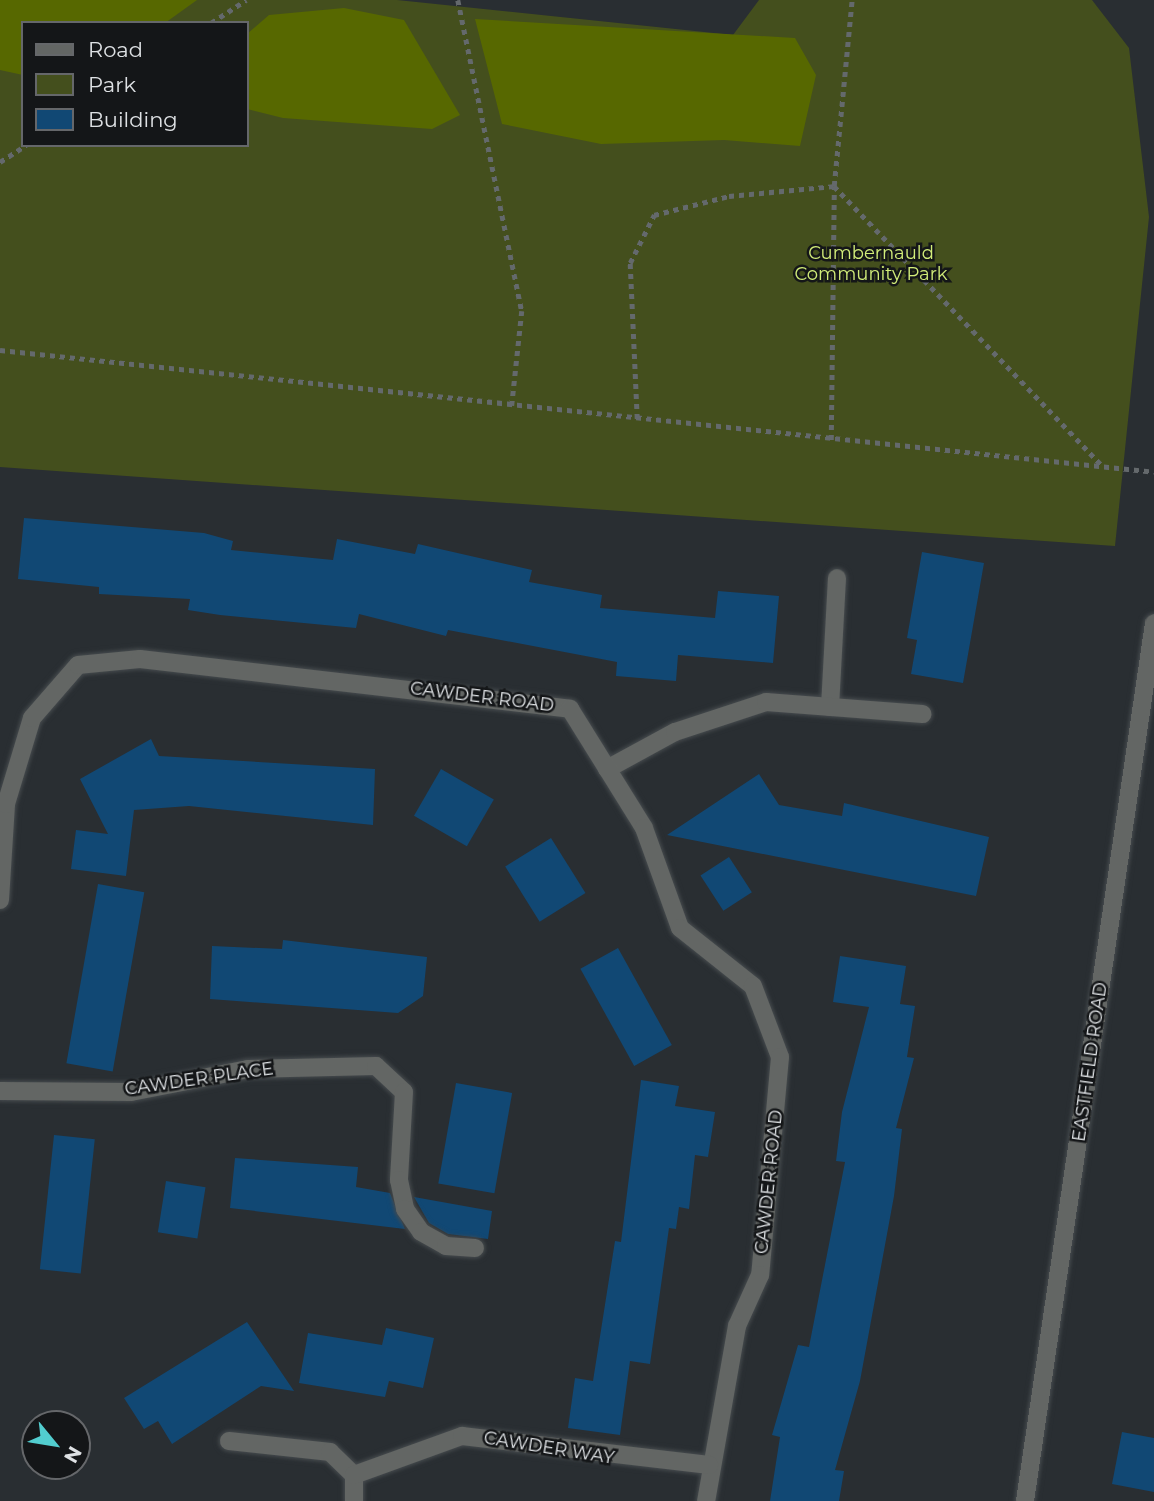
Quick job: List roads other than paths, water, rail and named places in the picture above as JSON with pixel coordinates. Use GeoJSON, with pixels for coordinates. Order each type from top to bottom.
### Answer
{"type":"FeatureCollection","features":[{"type":"Feature","properties":{"kind":"street"},"geometry":{"type":"LineString","coordinates":[[830,707],[837,578]]}},
{"type":"Feature","properties":{"kind":"street","name":"EASTFIELD ROAD"},"geometry":{"type":"LineString","coordinates":[[1025,1501],[1149,697],[1154,623]]}},
{"type":"Feature","properties":{"kind":"street","name":"CAWDER ROAD"},"geometry":{"type":"LineString","coordinates":[[0,900],[6,804],[32,718],[78,665],[140,659],[570,709],[644,828],[680,928],[753,986],[780,1057],[760,1275],[737,1326],[709,1465],[706,1501]]}},
{"type":"Feature","properties":{"kind":"street"},"geometry":{"type":"LineString","coordinates":[[607,769],[675,732],[766,702],[923,715]]}},
{"type":"Feature","properties":{"kind":"street","name":"CAWDER PLACE"},"geometry":{"type":"LineString","coordinates":[[0,1091],[131,1092],[248,1069],[357,1064],[393,1076],[404,1091],[399,1180],[405,1209],[421,1232],[446,1246],[475,1248]]}},
{"type":"Feature","properties":{"kind":"street","name":"CAWDER WAY"},"geometry":{"type":"LineString","coordinates":[[354,1475],[462,1436],[626,1460],[709,1465]]}},
{"type":"Feature","properties":{"kind":"street"},"geometry":{"type":"LineString","coordinates":[[229,1441],[314,1447],[344,1460],[354,1475],[354,1501]]}},
{"type":"Feature","properties":{"kind":"park label","name":"Cumbernauld Community Park"},"geometry":{"type":"Point","coordinates":[871,264]}}]}
